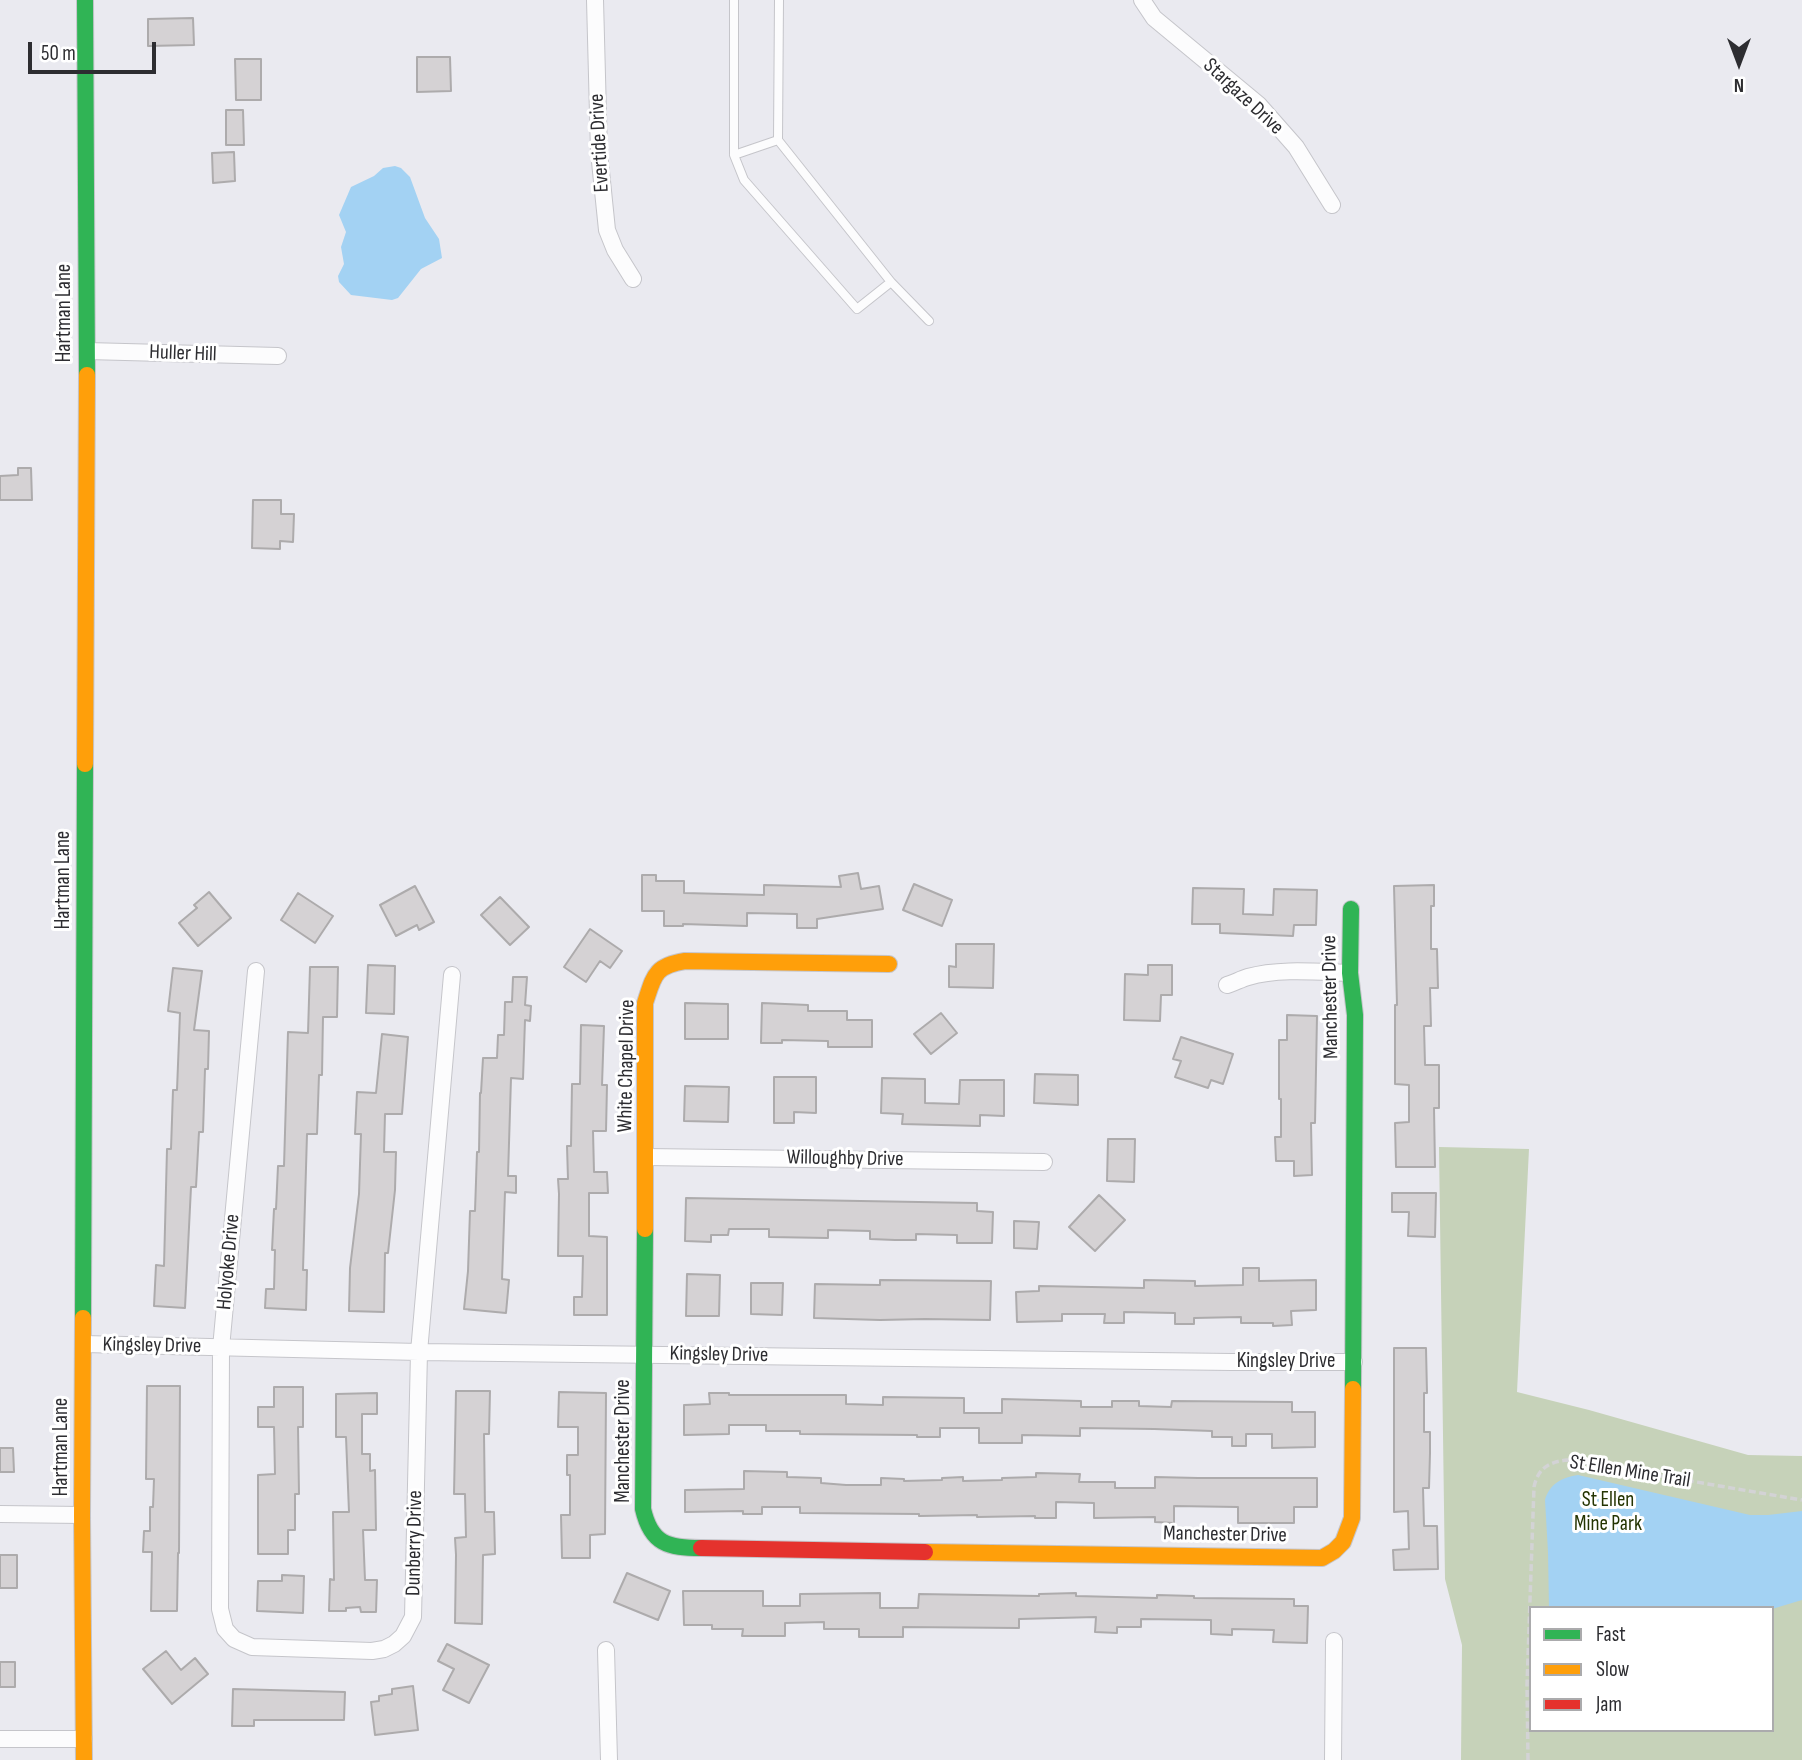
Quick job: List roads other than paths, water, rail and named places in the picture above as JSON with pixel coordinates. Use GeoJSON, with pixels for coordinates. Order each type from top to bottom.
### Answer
{"type":"FeatureCollection","features":[{"type":"Feature","properties":{"kind":"street","name":"Hartman Lane"},"geometry":{"type":"LineString","coordinates":[[84,1760],[82,1515],[87,351],[85,0]]}},
{"type":"Feature","properties":{"kind":"street","name":"Evertide Drive"},"geometry":{"type":"LineString","coordinates":[[595,0],[599,152],[607,230],[615,250],[633,279]]}},
{"type":"Feature","properties":{"kind":"street","name":"Stargaze Drive"},"geometry":{"type":"LineString","coordinates":[[1142,0],[1154,19],[1259,105],[1296,147],[1332,205]]}},
{"type":"Feature","properties":{"kind":"street","name":"Huller Hill"},"geometry":{"type":"LineString","coordinates":[[87,351],[278,356]]}},
{"type":"Feature","properties":{"kind":"street","name":"Manchester Drive"},"geometry":{"type":"LineString","coordinates":[[645,1354],[643,1509],[650,1533],[667,1545],[690,1548],[1314,1558],[1322,1558],[1337,1550],[1349,1530],[1352,1518],[1355,1014],[1350,973],[1351,909]]}},
{"type":"Feature","properties":{"kind":"street","name":"White Chapel Drive"},"geometry":{"type":"LineString","coordinates":[[645,1354],[645,1003],[653,979],[662,967],[685,961],[888,964]]}},
{"type":"Feature","properties":{"kind":"street","name":"Holyoke Drive"},"geometry":{"type":"LineString","coordinates":[[257,971],[221,1348],[220,1609],[225,1629],[234,1639],[252,1647],[311,1649]]}},
{"type":"Feature","properties":{"kind":"street"},"geometry":{"type":"LineString","coordinates":[[1227,985],[1266,974],[1308,971],[1350,973]]}},
{"type":"Feature","properties":{"kind":"street"},"geometry":{"type":"LineString","coordinates":[[419,1352],[452,975]]}},
{"type":"Feature","properties":{"kind":"street","name":"Willoughby Drive"},"geometry":{"type":"LineString","coordinates":[[646,1157],[1044,1162]]}},
{"type":"Feature","properties":{"kind":"street","name":"Kingsley Drive"},"geometry":{"type":"LineString","coordinates":[[84,1344],[419,1352],[1354,1362]]}},
{"type":"Feature","properties":{"kind":"street","name":"Dunberry Drive"},"geometry":{"type":"LineString","coordinates":[[311,1649],[384,1649],[403,1636],[413,1617],[419,1352]]}},
{"type":"Feature","properties":{"kind":"street"},"geometry":{"type":"LineString","coordinates":[[0,1514],[82,1515]]}},
{"type":"Feature","properties":{"kind":"street"},"geometry":{"type":"LineString","coordinates":[[1333,1760],[1334,1641]]}},
{"type":"Feature","properties":{"kind":"street"},"geometry":{"type":"LineString","coordinates":[[606,1650],[608,1760]]}},
{"type":"Feature","properties":{"kind":"street"},"geometry":{"type":"LineString","coordinates":[[0,1739],[83,1739]]}},
{"type":"Feature","properties":{"kind":"lane"},"geometry":{"type":"LineString","coordinates":[[734,0],[734,155],[744,180],[857,309],[891,282]]}},
{"type":"Feature","properties":{"kind":"lane"},"geometry":{"type":"LineString","coordinates":[[779,0],[778,140],[891,282],[929,321]]}},
{"type":"Feature","properties":{"kind":"lane"},"geometry":{"type":"LineString","coordinates":[[734,155],[778,140]]}},
{"type":"Feature","properties":{"kind":"water"},"geometry":{"type":"Polygon","coordinates":[[[395,166],[410,177],[425,218],[439,239],[442,258],[421,269],[398,298],[392,300],[351,295],[339,282],[338,276],[344,264],[341,247],[346,232],[339,215],[351,187],[374,176],[383,168],[395,166]]]}},
{"type":"Feature","properties":{"kind":"water"},"geometry":{"type":"Polygon","coordinates":[[[1578,1475],[1750,1515],[1802,1511],[1802,1600],[1774,1608],[1774,1606],[1549,1606],[1545,1500],[1557,1482],[1578,1475]]]}},
{"type":"Feature","properties":{"kind":"park label","name":"St Ellen Mine Park"},"geometry":{"type":"Point","coordinates":[1608,1513]}}]}
